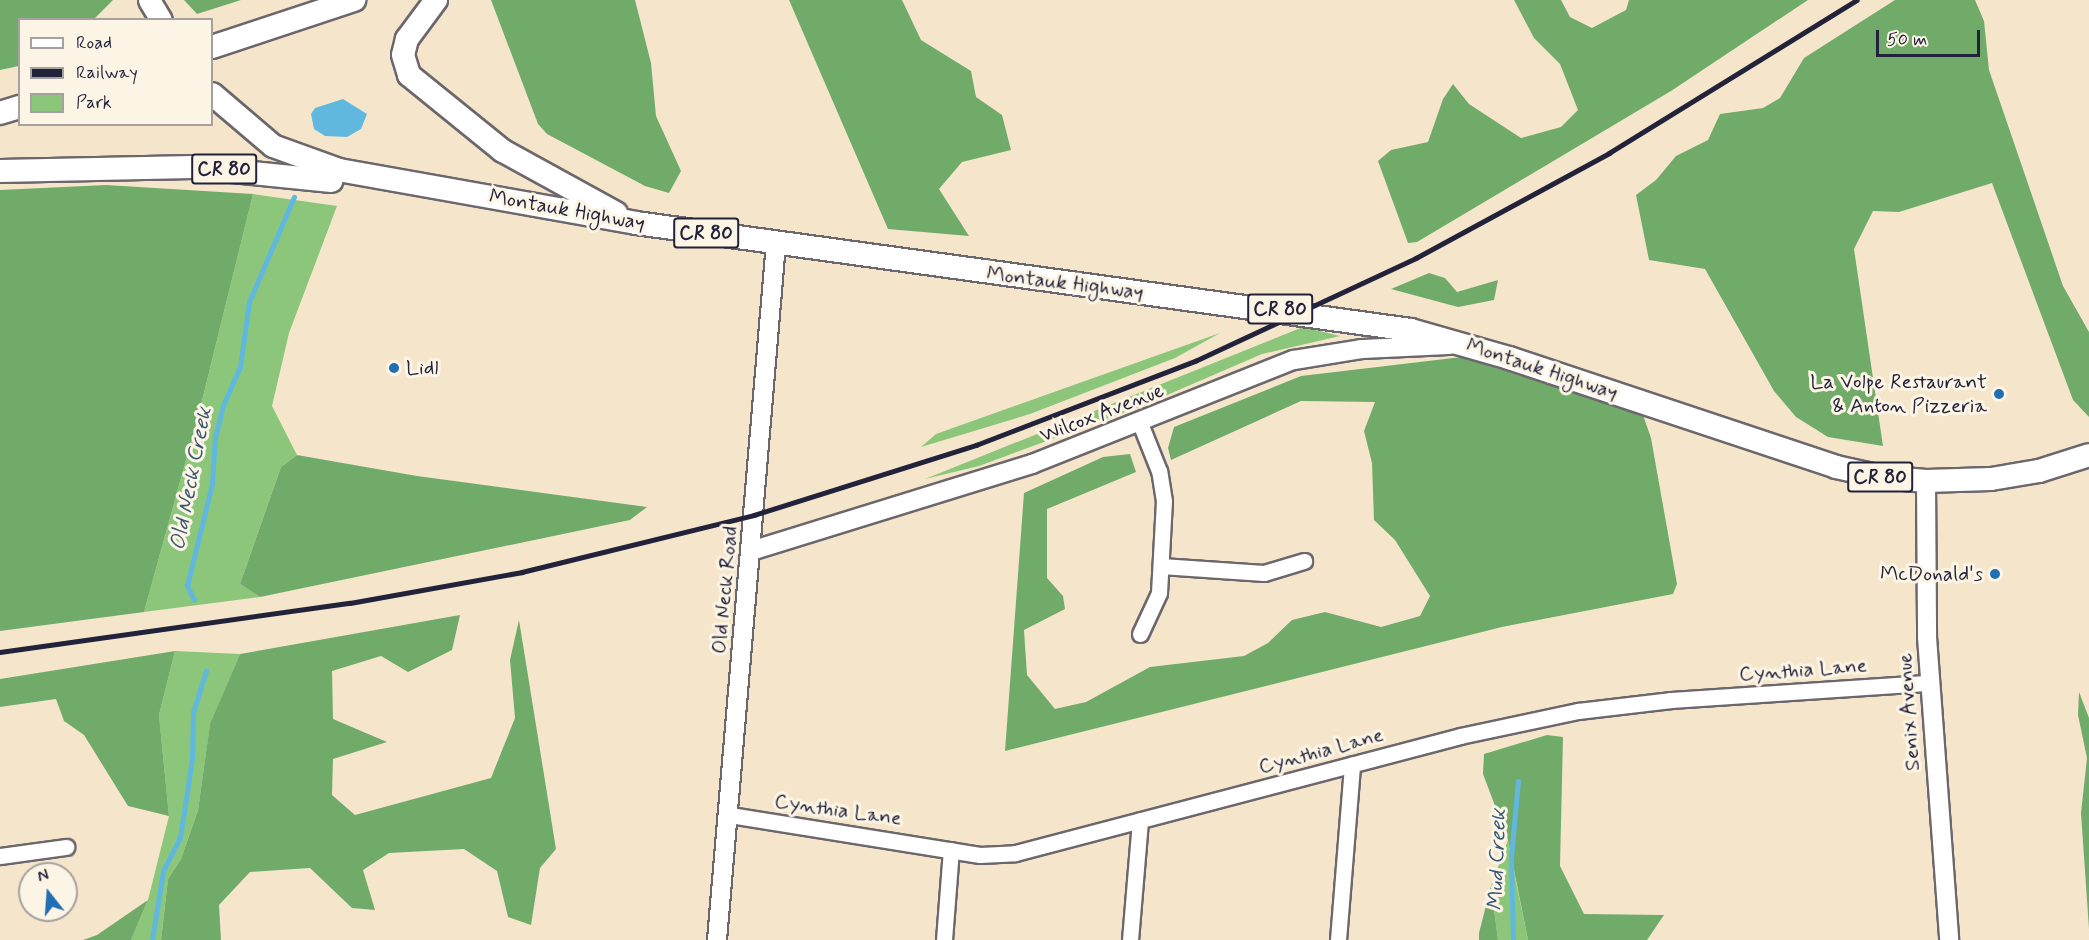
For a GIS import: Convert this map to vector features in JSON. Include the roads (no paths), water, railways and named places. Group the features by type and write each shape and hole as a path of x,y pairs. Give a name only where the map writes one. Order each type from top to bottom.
{"main road":[{"path":"149,0 160,18"},
{"path":"213,47 354,0"},
{"path":"436,0 416,24 405,47 406,69 414,80 511,157 636,223"},
{"name":"Montauk Highway","path":"213,95 255,134 293,156 339,170 636,223 1332,316 1411,330 1472,346 1836,466 1926,482"},
{"path":"0,113 18,108"},
{"name":"CR 80","path":"0,171 193,167 274,173 371,188 446,190"},
{"name":"CR 80","path":"1926,482 2007,477 2089,455"}],"street":[{"name":"Old Neck Road","path":"717,940 730,815 776,243"},
{"name":"Wilcox Avenue","path":"751,551 964,487 1140,423 1310,356 1361,349 1472,346"},
{"path":"1140,423 1164,490 1157,601 1140,634"},
{"name":"Senix Avenue","path":"1926,482 1923,551 1929,683 1949,940"},
{"path":"1161,566 1264,573 1304,561"},
{"name":"Cynthia Lane","path":"730,815 980,855 1015,853 1460,736 1630,704 1929,683"},
{"path":"1338,940 1352,765"},
{"path":"1130,940 1140,820"},
{"path":"0,856 66,847"},
{"path":"944,940 951,850"}],"water":[{"path":"343,99 367,114 361,129 347,137 325,136 314,129 311,114 315,108"}],"waterway":[{"name":"Old Neck Creek","path":"194,600 187,586 212,484 215,438 224,403 240,367 249,302 294,197"},
{"name":"Old Neck Creek","path":"152,940 163,871 180,838 192,759 193,713 206,671"},
{"name":"Mud Creek","path":"1513,940 1511,857 1518,781"}],"railway":[{"path":"0,652 350,603 522,572 754,515 976,445 1195,361 1416,258 1609,153 1857,0"}],"place":[{"name":"Lidl","path":"394,368"},
{"name":"La Volpe Restaurant & Anton Pizzeria","path":"1999,394"},
{"name":"McDonald's","path":"1995,574"}]}
